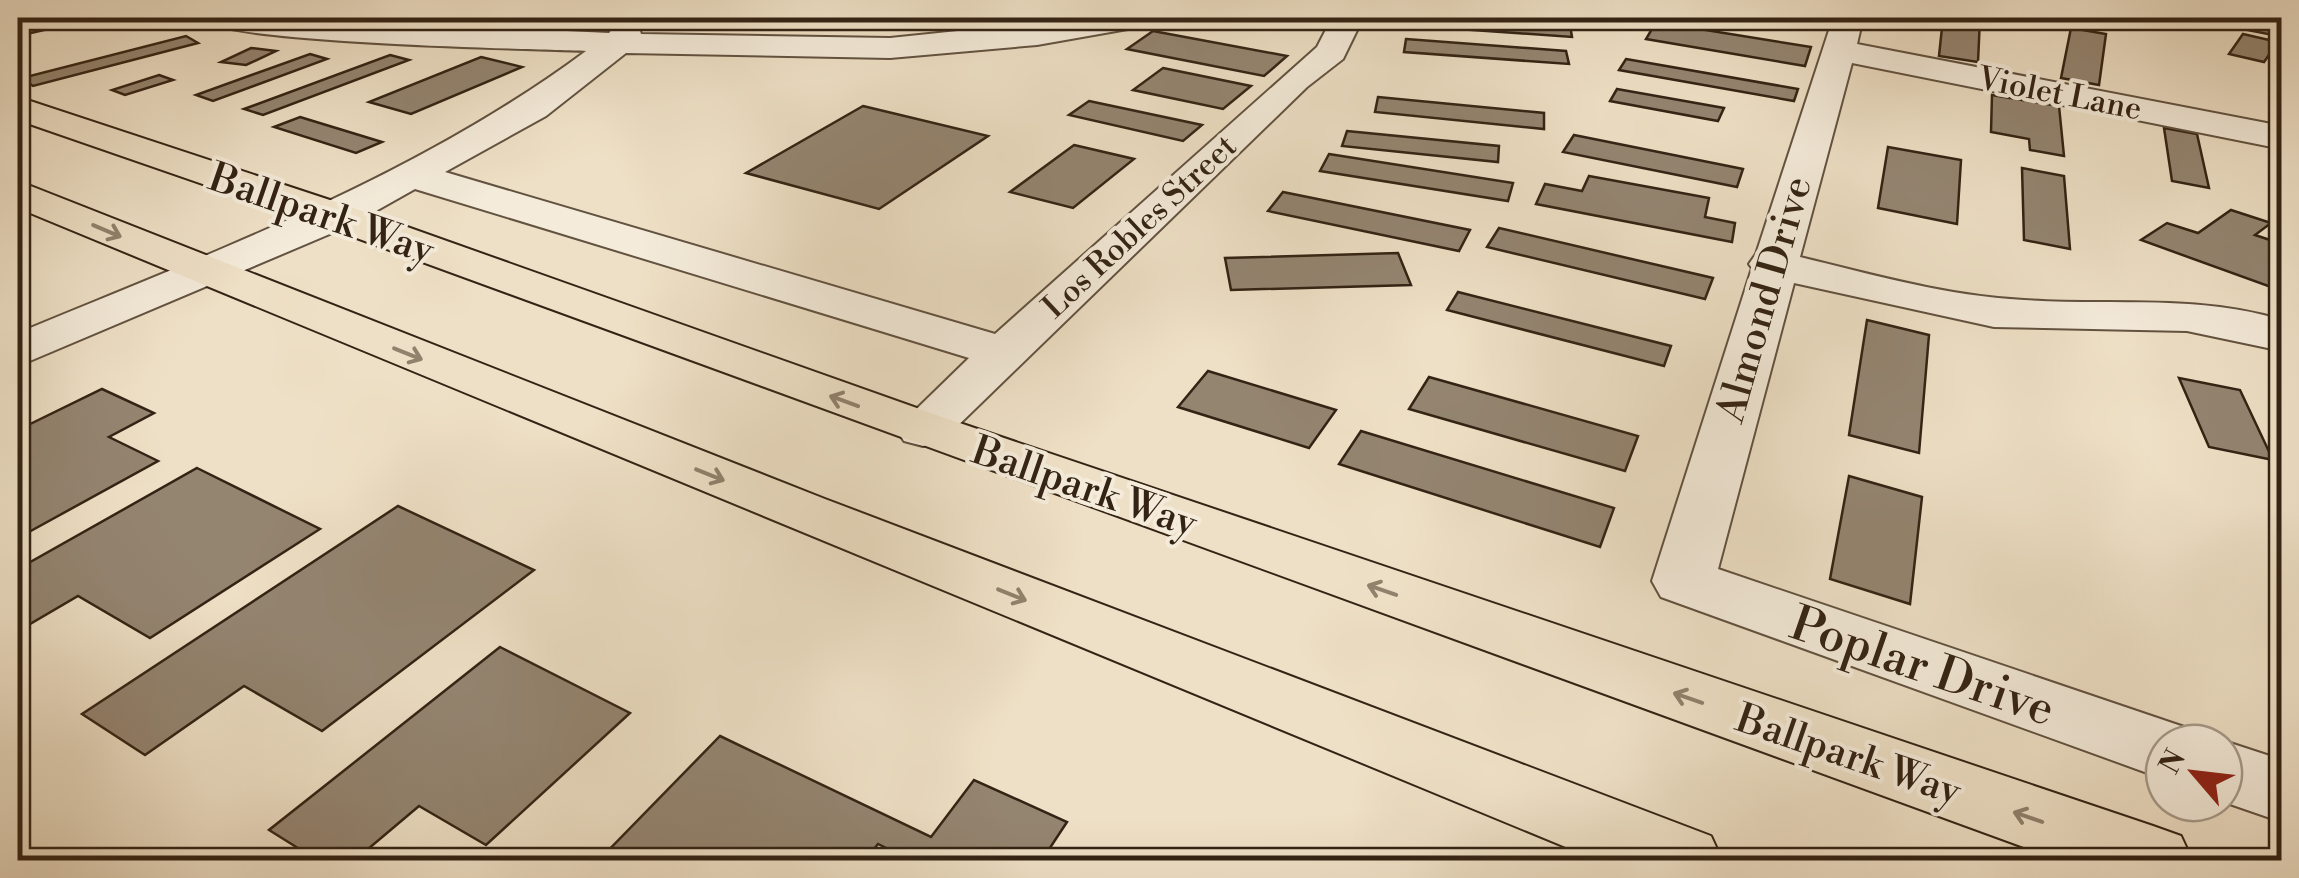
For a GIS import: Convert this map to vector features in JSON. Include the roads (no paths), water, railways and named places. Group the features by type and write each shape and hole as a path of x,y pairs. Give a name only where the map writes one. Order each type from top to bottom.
{"main road":[{"name":"Ballpark Way","path":"18,108 336,216 922,429 2153,860"},
{"path":"18,194 202,271 1683,860"}],"street":[{"path":"215,18 292,28 628,30 890,48 1037,35 1138,18"},
{"name":"Los Robles Street","path":"922,429 1295,80 1330,52 1347,18"},
{"path":"18,350 336,216 533,108 628,30"},
{"name":"Violet Lane","path":"1842,34 2282,138"},
{"name":"Almond Drive","path":"1682,581 1842,34"},
{"path":"410,175 1005,352"},
{"path":"1772,264 1971,308 2025,316 2184,314 2245,322 2282,336"},
{"name":"Poplar Drive","path":"1682,581 2144,743"},
{"path":"2244,778 2282,791"}]}
